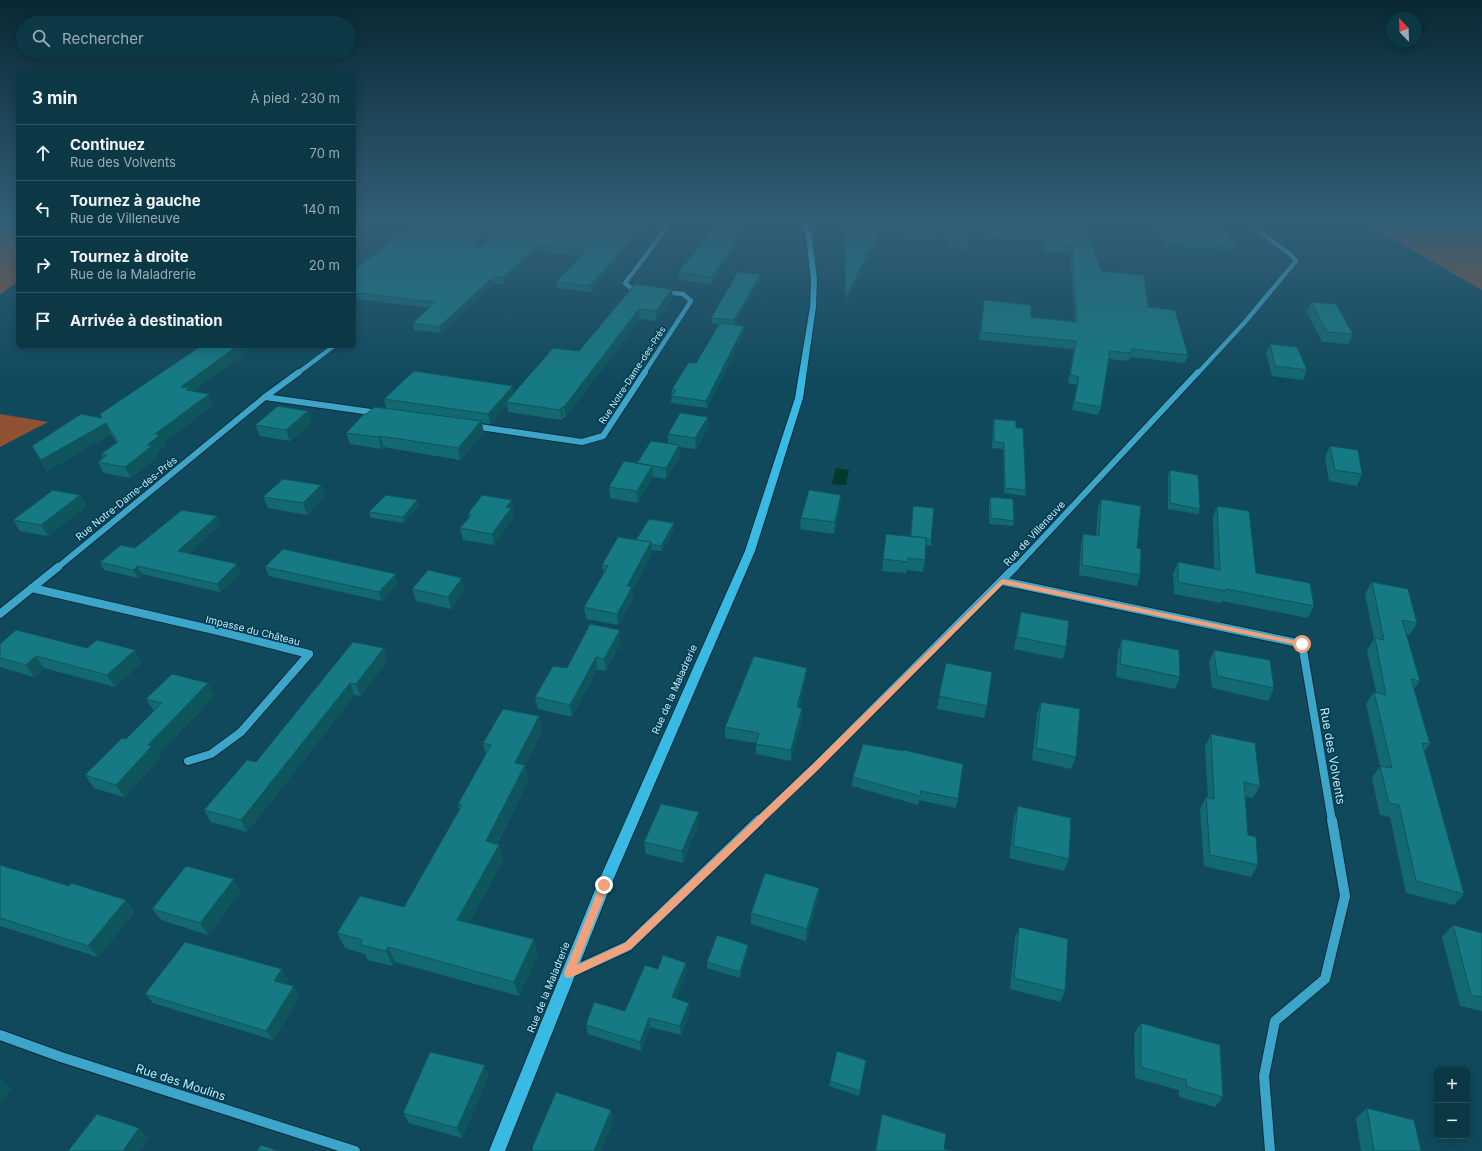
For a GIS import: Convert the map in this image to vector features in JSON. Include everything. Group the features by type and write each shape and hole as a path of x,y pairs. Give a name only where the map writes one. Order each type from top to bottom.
{"main road":[{"name":"Rue de la Maladrerie","path":"497,1151 604,885 750,551 799,398 813,306 814,276"}],"street":[{"path":"631,276 625,283 632,289 647,290"},
{"name":"Rue de Villeneuve","path":"569,973 628,946 815,767 1002,581 1245,322 1285,276"},
{"name":"Rue Notre-Dame-des-Prés","path":"463,425 582,442 603,436 691,301 683,294 661,292"},
{"name":"Rue Notre-Dame-des-Prés","path":"0,614 265,397 331,348"},
{"path":"265,397 384,414"},
{"name":"Rue des Volvents","path":"1002,581 1302,644 1345,896 1325,979 1275,1021 1264,1076 1270,1151"},
{"name":"Impasse du Château","path":"32,588 214,630 309,654 241,732 211,754 188,761"},
{"name":"Rue des Moulins","path":"0,1035 68,1059 355,1151"}],"shaded area":[{"path":"0,276 16,276 16,283 0,294"},
{"path":"1457,276 1482,276 1482,290"},
{"path":"0,414 48,422 0,447"},
{"path":"836,468 849,470 846,485 832,484"}],"building":[{"path":"356,276 505,276 503,278 493,277 439,327 413,323 435,302 356,294"},
{"path":"562,276 599,276 590,286 556,282"},
{"path":"736,276 760,276 734,320 711,318"},
{"path":"846,276 857,276 846,297"},
{"path":"1074,276 1144,276 1148,307 1175,310 1188,355 1131,349 1131,353 1110,351 1101,407 1074,402 1079,377 1070,375 1076,341 981,332 984,300 1031,305 1031,317 1077,322"},
{"path":"635,284 672,289 656,311 639,309 564,407 560,410 506,402 553,348 579,351"},
{"path":"1311,302 1336,304 1353,334 1327,332"},
{"path":"720,323 744,326 706,401 671,396 676,390 672,389 689,362 696,363"},
{"path":"1270,344 1297,347 1307,370 1275,366"},
{"path":"198,348 234,348 181,387 189,388 186,390 209,394 155,434 160,435 147,445 152,446 125,467 98,462 107,455 101,454 118,442 106,423 41,460 32,446 81,414 102,418 100,414"},
{"path":"414,371 513,386 488,414 384,399"},
{"path":"278,406 308,411 286,430 255,425"},
{"path":"375,407 481,421 458,448 380,436 346,433 364,414"},
{"path":"680,413 708,417 695,438 668,434"},
{"path":"994,419 1016,421 1016,428 1023,428 1026,490 1005,488 1004,443 994,442"},
{"path":"651,441 679,445 666,468 637,463"},
{"path":"1330,446 1358,450 1362,474 1335,470"},
{"path":"624,461 652,466 637,491 609,487"},
{"path":"1170,470 1198,475 1200,509 1170,503"},
{"path":"283,479 321,485 303,503 263,497"},
{"path":"53,490 80,495 41,525 13,520"},
{"path":"809,490 841,495 835,522 801,518"},
{"path":"386,495 417,500 403,517 369,512"},
{"path":"482,495 512,500 506,507 511,508 492,534 460,528 471,515 468,514"},
{"path":"990,497 1013,499 1014,521 991,518"},
{"path":"1101,499 1141,506 1137,548 1141,549 1140,575 1082,565 1083,534 1099,536"},
{"path":"913,506 934,508 931,540 911,536"},
{"path":"1217,506 1249,511 1256,573 1310,583 1314,606 1226,589 1226,591 1178,582 1178,562 1220,570"},
{"path":"182,510 217,516 178,551 237,564 217,584 137,566 133,570 100,562 121,545 135,548"},
{"path":"649,519 674,523 661,546 651,544 651,542 636,540"},
{"path":"886,534 926,538 925,560 908,558 908,562 883,559"},
{"path":"618,537 651,542 627,586 632,587 617,614 584,607 608,566 602,565"},
{"path":"283,549 396,574 379,592 265,567"},
{"path":"428,570 462,578 448,597 412,589"},
{"path":"1372,582 1408,589 1417,623 1402,620 1420,681 1411,679 1430,744 1422,743 1464,894 1416,881 1399,805 1389,803 1380,766 1392,768 1374,692 1386,695 1375,638 1384,640"},
{"path":"1021,612 1069,621 1066,647 1017,637"},
{"path":"590,624 620,630 604,659 596,657 570,705 535,697 553,666 567,668"},
{"path":"16,630 87,648 97,640 135,650 107,675 36,656 26,665 0,658 0,644"},
{"path":"1122,639 1179,650 1180,677 1120,664"},
{"path":"353,642 384,648 356,684 350,683 241,820 204,810 247,760 256,762"},
{"path":"1214,650 1270,660 1274,688 1217,676"},
{"path":"754,656 807,668 797,707 802,708 791,750 756,744 759,733 725,727"},
{"path":"946,663 992,672 987,706 939,696"},
{"path":"172,674 208,683 148,745 152,746 116,785 85,775 122,738 126,739 162,703 146,699"},
{"path":"1041,702 1080,709 1076,757 1036,748"},
{"path":"503,709 539,716 515,763 525,765 486,841 499,845 457,920 534,939 514,982 388,947 386,951 360,945 363,940 337,933 360,896 404,907 462,805 458,804 491,745 483,743"},
{"path":"1211,734 1255,743 1260,786 1244,782 1248,835 1256,837 1258,865 1210,855 1206,797 1214,799"},
{"path":"863,744 904,750 963,764 958,799 921,791 920,796 853,777"},
{"path":"661,804 699,812 682,851 644,842"},
{"path":"1018,806 1071,818 1069,859 1013,846"},
{"path":"0,865 69,886 71,883 126,900 88,946 0,918"},
{"path":"186,866 234,879 200,923 152,909"},
{"path":"765,873 819,888 807,929 751,913"},
{"path":"1453,925 1482,933 1482,997 1471,995"},
{"path":"1019,927 1068,939 1065,991 1014,978"},
{"path":"717,935 748,945 740,972 707,962"},
{"path":"185,942 282,969 274,981 294,986 266,1031 145,994"},
{"path":"663,955 686,963 672,997 689,1003 680,1026 649,1018 640,1042 586,1025 594,1002 625,1011 645,965 658,969"},
{"path":"1141,1023 1220,1045 1223,1097 1187,1087 1186,1080 1141,1067"},
{"path":"837,1051 866,1060 860,1091 830,1081"},
{"path":"430,1052 485,1065 457,1128 403,1113"},
{"path":"556,1092 611,1110 594,1151 533,1151 532,1148"},
{"path":"1367,1108 1414,1120 1421,1151 1374,1151"},
{"path":"97,1114 139,1128 123,1151 68,1151"},
{"path":"882,1114 946,1134 944,1149 953,1151 876,1151"},
{"path":"261,1145 279,1151 257,1151"}],"route":[{"path":"604,885 569,973 628,946 815,767 1002,581 1302,644"}]}
